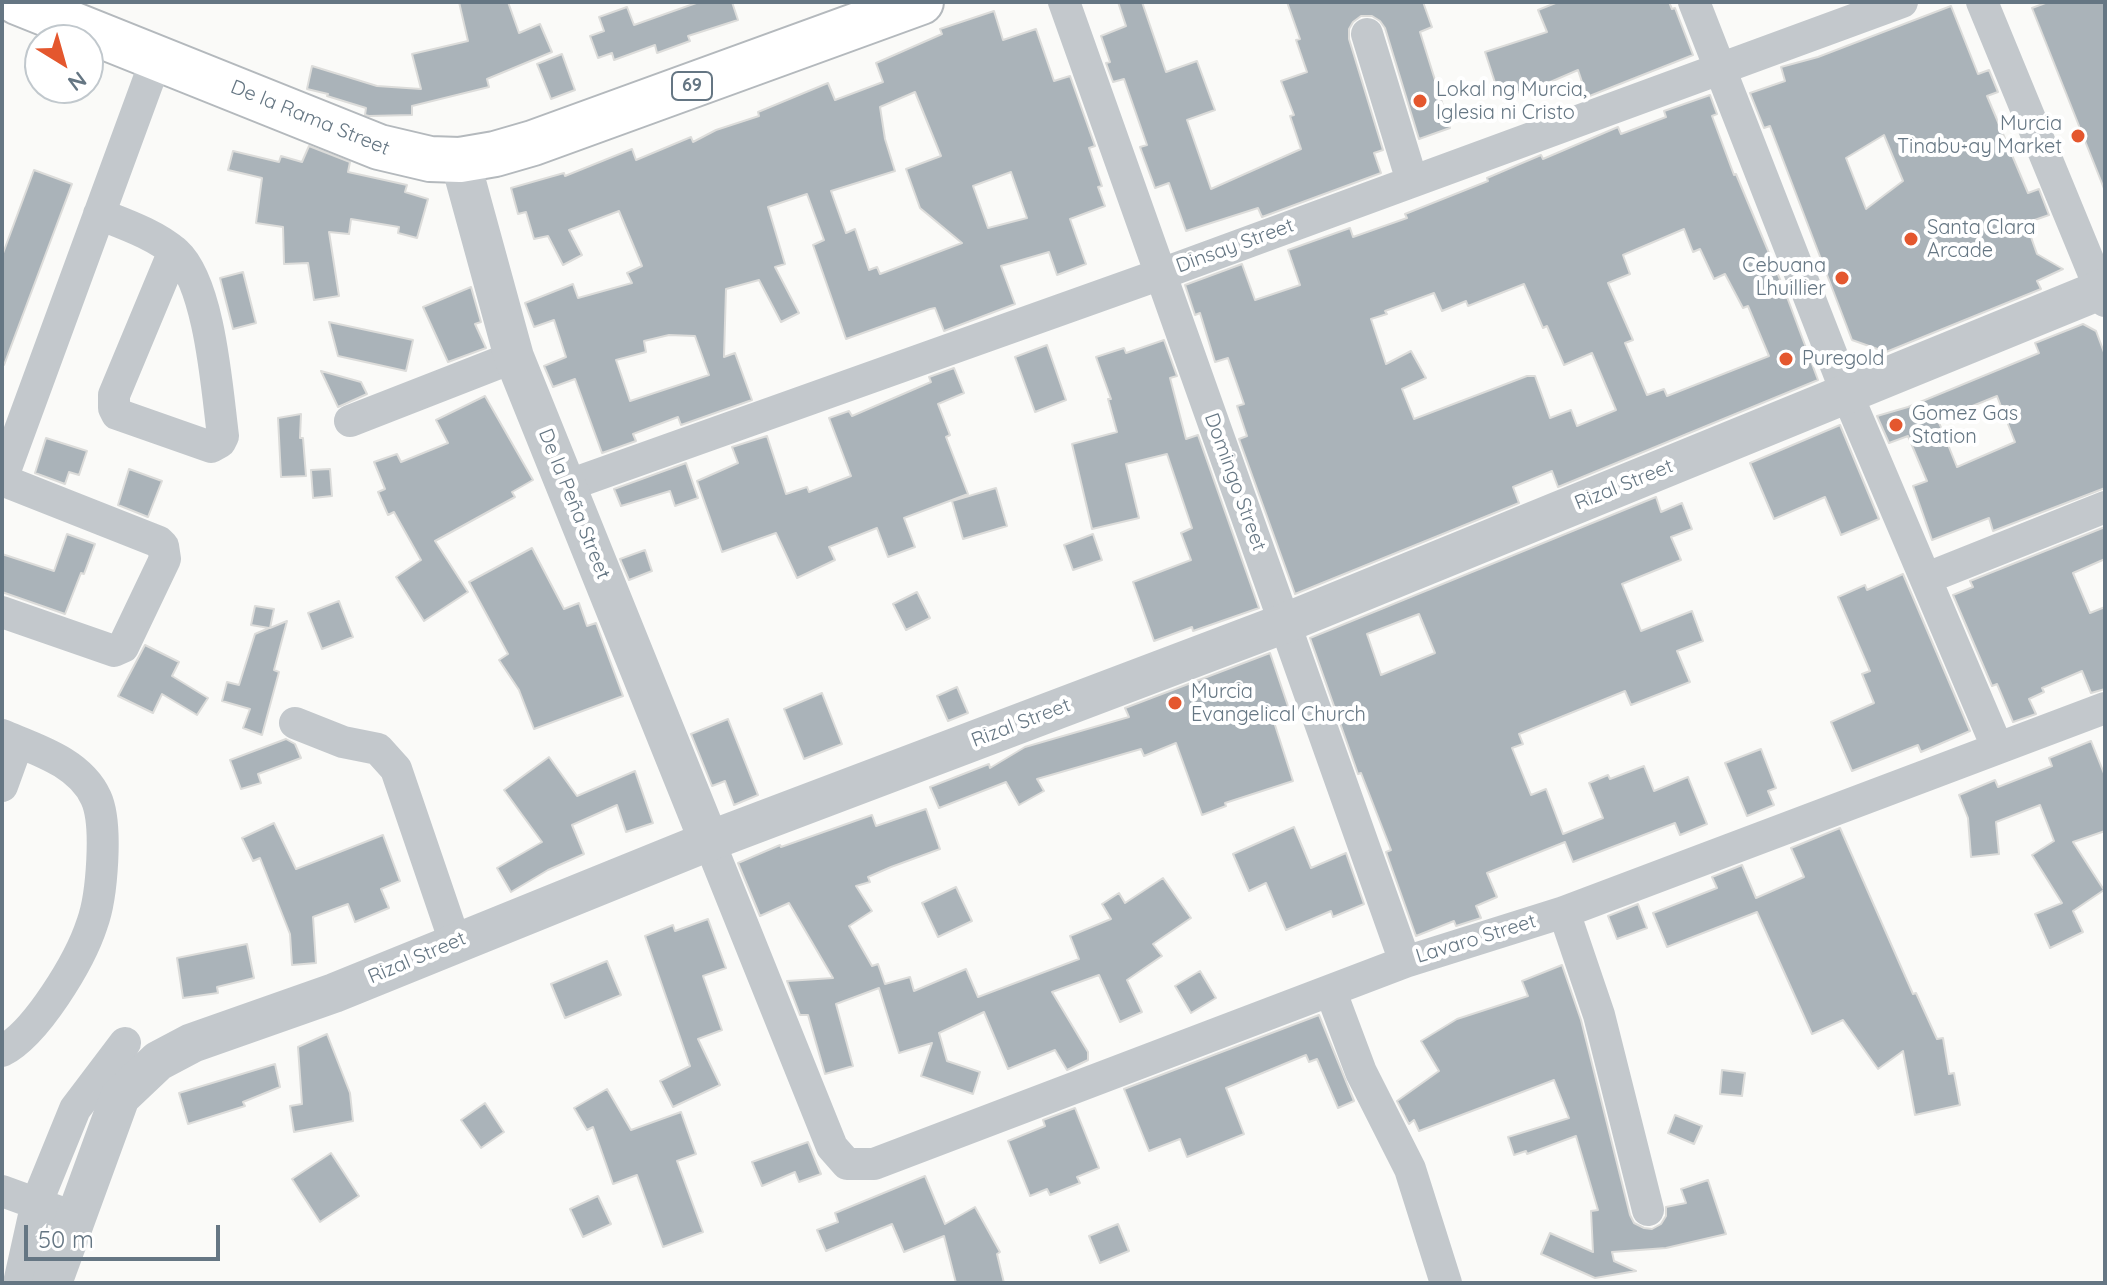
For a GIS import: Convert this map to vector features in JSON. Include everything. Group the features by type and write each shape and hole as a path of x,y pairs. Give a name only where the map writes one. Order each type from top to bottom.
{"highway":[{"name":"69","path":"17,2 157,57"},
{"name":"De la Rama Street","path":"157,57 379,147 430,159 460,160 533,143 921,2"}],"street":[{"name":"Domingo Street","path":"1064,2 1405,962"},
{"path":"1694,2 1847,394 1997,747"},
{"name":"Dinsay Street","path":"566,486 1161,274 1902,2"},
{"path":"1982,2 2104,293"},
{"path":"1367,34 1412,181"},
{"path":"2,612 114,651 123,647 165,559 163,546 159,542 2,479 157,57"},
{"name":"De la Peña Street","path":"460,160 514,357 709,841"},
{"path":"99,214 174,251 194,276 206,326 223,436 211,447 117,414 114,408 114,395 174,251"},
{"name":"Rizal Street","path":"42,1280 75,1218 120,1097 158,1061 192,1043 334,993 709,841 1285,623 2104,293"},
{"path":"350,421 514,357"},
{"path":"1927,578 2105,507"},
{"name":"Lavaro Street","path":"709,841 832,1147 847,1164 874,1164 1405,962 1564,912 2105,708"},
{"path":"295,723 343,742 378,749 396,769 455,942"},
{"path":"2,786 10,739 54,758 79,774 96,798 102,833 101,873 93,923 71,972 23,1037 2,1051"},
{"path":"1564,912 1599,1015 1648,1210"},
{"path":"1331,992 1361,1072 1410,1169 1446,1283"},
{"path":"42,1280 37,1202 75,1109 125,1043"},
{"path":"2,1191 75,1218"}],"building":[{"path":"459,2 508,2 519,33 540,24 552,52 487,79 489,87 412,106 412,115 369,116 365,115 366,108 307,89 312,66 377,86 421,89 412,54 468,41"},
{"path":"699,2 732,2 738,20 688,36 690,41 657,53 655,45 614,60 612,53 598,58 590,36 604,31 599,17 627,7 634,25"},
{"path":"1118,2 1142,2 1166,72 1197,61 1215,110 1187,120 1211,189 1301,149 1290,116 1294,115 1281,81 1307,72 1287,2 1423,2 1432,27 1420,32 1450,128 1419,139 1385,28 1372,16 1361,16 1349,29 1349,39 1383,150 1374,153 1381,173 1262,217 1258,208 1186,231 1169,183 1155,188 1140,147 1147,145 1124,79 1113,82 1106,63 1110,62 1101,36 1126,26"},
{"path":"1558,2 1669,2 1672,9 1675,8 1693,55 1587,97 1578,70 1500,98 1485,52 1547,32 1538,10"},
{"path":"2048,2 2105,2 2105,191 2032,8"},
{"path":"1951,6 1978,74 1989,70 1998,92 1987,96 2028,193 2039,189 2049,215 2026,223 2037,254 2063,269 2037,281 2041,289 1886,352 1852,340 1770,126 1764,128 1750,93 1785,81 1781,67 1818,57","holes":["1884,135 1903,181 1866,209 1846,158"]},
{"path":"994,11 1003,40 1036,29 1054,81 1070,76 1095,146 1089,148 1102,186 1098,187 1105,206 1070,219 1086,264 1057,275 1049,252 1001,266 1015,304 944,331 935,308 930,309 846,339 813,245 824,240 807,194 768,207 785,264 775,267 799,313 781,322 759,280 726,289 724,357 735,353 752,400 681,425 678,417 633,434 636,441 602,453 575,379 553,387 544,366 566,357 554,320 534,327 525,303 573,284 578,298 632,283 627,273 642,266 619,211 569,230 582,255 563,265 548,236 534,239 526,212 518,214 511,188 564,173 565,176 632,149 636,160 691,137 693,142 716,130 759,116 758,112 828,83 835,100 883,82 876,63 942,34 940,29","holes":["915,92 941,156 906,169 920,208 962,243 880,274 877,267 869,270 855,229 846,233 831,191 895,171 885,139 880,107","1011,172 1027,218 988,228 973,186","669,335 695,336 709,375 630,401 616,360 646,352 644,341"]},
{"path":"562,54 575,90 551,99 537,64"},
{"path":"1710,95 1717,114 1712,116 1734,175 1784,289 1818,380 1558,487 1552,471 1513,487 1519,503 1295,594 1239,439 1247,436 1237,406 1244,404 1228,358 1215,362 1200,313 1195,315 1185,285 1242,264 1255,300 1300,285 1288,250 1350,228 1353,237 1407,218 1405,214 1488,181 1487,178 1541,155 1543,159 1618,127 1621,134 1666,117 1664,111","holes":["1684,229 1693,252 1700,249 1714,279 1725,274 1743,308 1748,306 1769,356 1667,396 1664,389 1647,395 1625,343 1633,340 1608,283 1630,274 1623,255","1524,284 1543,328 1547,326 1564,365 1592,353 1616,410 1577,426 1571,410 1550,418 1535,376 1527,376 1414,419 1402,389 1426,378 1411,351 1386,364 1371,319 1434,293 1442,311 1466,301 1468,306"]},
{"path":"309,146 350,162 348,172 407,185 405,192 428,199 417,238 398,233 399,227 351,219 349,234 329,232 339,296 314,300 308,263 284,264 283,227 256,223 262,178 228,170 233,151 279,162 281,156 302,162"},
{"path":"34,170 72,184 2,365 2,256"},
{"path":"243,272 256,323 233,329 220,278"},
{"path":"471,287 481,322 475,324 486,348 448,362 423,307"},
{"path":"329,322 413,340 406,371 338,356"},
{"path":"2083,324 2096,331 2105,355 2105,488 1993,531 1989,518 1932,540 1913,486 1927,481 1908,436 1889,443 1877,416 1908,407 2039,353 2035,343","holes":["1997,396 2015,442 1957,467 1938,420"]},
{"path":"1164,340 1177,376 1170,378 1186,439 1198,435 1259,608 1154,641 1133,582 1191,560 1181,533 1192,528 1167,454 1126,464 1139,518 1092,529 1072,444 1117,432 1108,399 1111,399 1096,357 1124,348 1126,353"},
{"path":"1047,345 1066,400 1035,412 1015,357"},
{"path":"954,368 964,393 938,404 950,435 946,437 968,494 904,518 915,547 888,557 877,528 829,547 835,560 797,578 776,533 722,552 697,481 738,463 732,447 767,436 786,494 807,487 809,492 851,476 829,418 849,411 852,416 931,382 929,377"},
{"path":"321,371 361,382 367,394 338,407"},
{"path":"485,396 533,480 512,492 515,497 435,541 468,592 424,621 396,577 421,560 394,512 388,515 378,492 385,489 374,462 397,454 401,462 448,443 436,420"},
{"path":"301,414 300,438 303,438 306,476 281,477 278,418"},
{"path":"1840,425 1879,519 1841,535 1825,497 1774,519 1750,463"},
{"path":"46,438 87,451 79,475 69,472 65,484 35,473"},
{"path":"686,463 698,498 675,506 670,491 621,506 614,489"},
{"path":"129,469 162,481 148,517 118,505"},
{"path":"330,469 332,496 313,498 311,470"},
{"path":"996,488 1007,526 963,539 952,501"},
{"path":"1656,497 1661,512 1682,503 1692,529 1671,537 1681,560 1622,584 1641,631 1692,611 1703,641 1677,651 1690,682 1631,705 1625,691 1519,734 1523,744 1512,748 1531,795 1546,789 1563,834 1603,818 1589,783 1644,766 1654,791 1688,777 1707,824 1680,835 1675,823 1573,862 1565,842 1487,873 1497,897 1476,906 1481,918 1456,926 1454,921 1416,936 1386,852 1391,850 1361,773 1358,774 1310,638","holes":["1419,614 1435,653 1381,675 1367,634"]},
{"path":"2105,527 2105,559 2073,573 2090,613 2105,607 2105,689 2091,693 2082,671 2042,688 2044,692 2029,699 2036,714 2013,722 1997,684 1992,686 1953,595 1973,587 1970,581"},
{"path":"67,534 95,544 65,614 2,592 2,554 54,571"},
{"path":"1093,534 1102,560 1073,570 1064,545"},
{"path":"532,548 564,609 579,603 587,626 596,623 623,696 534,729 519,690 499,660 508,654 469,582"},
{"path":"645,550 652,571 629,580 620,559"},
{"path":"1903,574 1970,731 1921,752 1918,745 1852,771 1831,722 1874,703 1862,674 1870,671 1838,597 1865,585 1867,590"},
{"path":"917,592 930,618 906,630 893,604"},
{"path":"339,601 353,637 322,649 308,613"},
{"path":"255,606 274,609 270,628 287,621 274,670 279,672 262,735 243,728 250,709 222,701 227,682 239,685 255,634 269,628 251,625"},
{"path":"145,645 179,662 172,676 208,698 197,715 162,694 153,713 118,696"},
{"path":"1270,653 1290,712 1273,719 1293,781 1225,803 1226,806 1202,815 1176,743 1144,756 1141,749 1037,779 1044,791 1019,805 1006,782 939,808 930,787 989,764 990,768 1025,747 1129,717 1125,708"},
{"path":"957,687 968,713 948,721 937,696"},
{"path":"822,693 842,744 804,759 784,709"},
{"path":"728,719 758,795 734,805 725,781 712,786 691,734"},
{"path":"286,739 295,744 301,758 258,774 261,783 241,789 230,760"},
{"path":"2091,741 2105,776 2105,831 2073,842 2104,890 2073,911 2083,932 2050,948 2035,914 2062,903 2032,855 2054,841 2040,805 1996,822 1999,854 1971,857 1968,818 1959,795 1995,780 1998,787 2052,766 2049,758"},
{"path":"1761,749 1776,788 1768,791 1774,805 1747,816 1725,763"},
{"path":"549,757 577,796 635,771 653,823 626,832 617,805 572,825 584,854 548,870 511,892 497,868 542,842 504,790"},
{"path":"926,809 940,849 868,877 870,882 856,886 872,911 849,926 872,966 878,964 885,984 910,977 914,991 966,969 978,997 1079,959 1070,936 1111,919 1102,904 1119,893 1125,903 1163,878 1191,918 1153,944 1162,956 1127,980 1142,1012 1120,1022 1099,975 1052,992 1088,1052 1088,1060 1067,1070 1055,1050 1008,1069 984,1012 939,1033 947,1061 980,1072 973,1094 921,1076 932,1043 899,1053 879,988 836,1004 853,1066 825,1074 808,1015 800,1015 787,981 833,978 789,903 760,916 738,863 780,845 872,815 876,826"},
{"path":"274,823 296,869 383,835 400,881 381,889 389,908 355,922 348,904 313,917 316,963 292,965 290,934 260,858 253,861 242,838"},
{"path":"1294,827 1311,868 1346,853 1364,904 1333,917 1331,911 1286,930 1266,883 1249,891 1233,854"},
{"path":"1840,828 1913,994 1916,993 1937,1039 1943,1038 1949,1074 1954,1073 1960,1105 1915,1115 1903,1051 1878,1069 1843,1020 1812,1034 1757,912 1667,947 1653,913 1717,888 1712,877 1742,865 1756,898 1804,877 1791,848"},
{"path":"956,887 972,921 938,937 922,903"},
{"path":"1638,904 1647,928 1617,939 1608,916"},
{"path":"708,919 726,968 703,976 722,1030 698,1039 720,1085 673,1107 660,1081 690,1066 645,936 673,925 675,931"},
{"path":"247,944 254,978 217,987 218,993 183,998 177,958"},
{"path":"607,961 621,995 565,1018 551,984"},
{"path":"1562,965 1581,1020 1634,1223 1652,1229 1661,1224 1666,1216 1666,1207 1686,1203 1681,1189 1708,1180 1726,1234 1666,1248 1612,1252 1614,1261 1636,1271 1595,1278 1541,1254 1550,1233 1593,1252 1591,1211 1598,1210 1576,1136 1527,1154 1526,1151 1514,1155 1508,1137 1569,1118 1554,1080 1419,1131 1414,1120 1409,1124 1397,1101 1439,1071 1421,1041 1457,1019 1528,996 1522,981"},
{"path":"1200,971 1216,998 1191,1013 1175,986"},
{"path":"1319,1015 1354,1101 1338,1108 1317,1059 1309,1062 1306,1055 1226,1088 1244,1134 1187,1157 1180,1139 1149,1151 1124,1089"},
{"path":"327,1034 350,1093 353,1121 294,1132 290,1106 302,1104 298,1047"},
{"path":"275,1064 280,1087 243,1102 245,1106 188,1124 179,1093"},
{"path":"1722,1070 1745,1073 1742,1096 1720,1094"},
{"path":"607,1089 631,1130 681,1112 696,1154 677,1161 703,1232 663,1247 637,1175 613,1184 593,1127 587,1130 574,1108"},
{"path":"485,1103 504,1132 481,1148 461,1120"},
{"path":"1075,1108 1099,1168 1077,1177 1080,1183 1050,1195 1047,1189 1030,1196 1008,1141 1045,1126 1043,1120"},
{"path":"1675,1115 1702,1126 1694,1144 1668,1133"},
{"path":"808,1142 821,1174 799,1182 795,1172 762,1186 752,1162"},
{"path":"331,1153 359,1196 320,1222 292,1179"},
{"path":"925,1176 945,1224 975,1207 1000,1252 997,1254 1004,1283 956,1283 944,1236 904,1252 892,1224 826,1251 817,1230 838,1222 835,1213"},
{"path":"598,1196 611,1224 583,1237 570,1209"},
{"path":"1118,1224 1129,1251 1100,1263 1089,1236"}],"place":[{"name":"Lokal ng Murcia, Iglesia ni Cristo","path":"1420,101"},
{"name":"Murcia Tinabu-ay Market","path":"2078,136"},
{"name":"Santa Clara Arcade","path":"1911,239"},
{"name":"Cebuana Lhuillier","path":"1842,278"},
{"name":"Puregold","path":"1786,359"},
{"name":"Gomez Gas Station","path":"1896,425"},
{"name":"Murcia Evangelical Church","path":"1175,703"}]}
